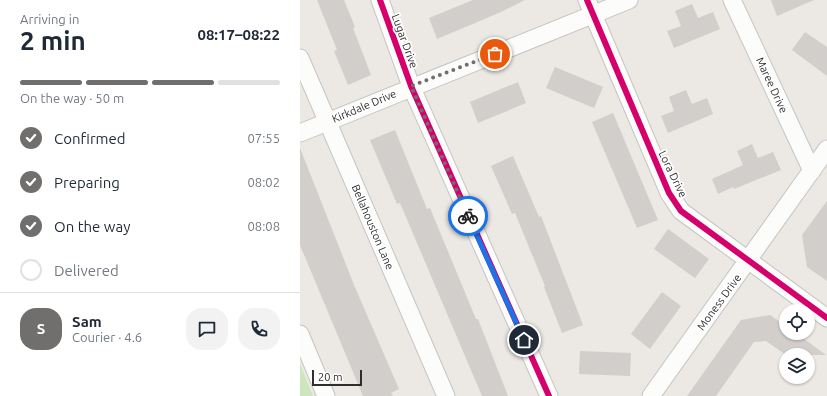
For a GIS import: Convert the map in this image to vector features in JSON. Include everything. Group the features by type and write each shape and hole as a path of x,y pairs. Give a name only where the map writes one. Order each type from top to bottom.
{"street":[{"name":"Lugar Drive","path":"380,0 411,86 549,396"},
{"name":"Kirkdale Drive","path":"300,132 411,86 590,8 629,0"},
{"name":"Maree Drive","path":"732,0 812,170"},
{"name":"Lora Drive","path":"590,8 669,193 681,210 748,262 827,318"},
{"name":"Bellahouston Lane","path":"300,58 446,396"},
{"name":"Moness Drive","path":"651,396 748,262 827,149"},
{"path":"300,334 326,396"}],"green space":[{"path":"300,364 313,396 300,396"}],"building":[{"path":"317,0 344,0 355,27 353,28 371,75 348,85 334,51 337,50"},
{"path":"473,0 525,0 501,12 437,39 429,18"},
{"path":"771,0 814,0 777,16"},
{"path":"692,4 698,18 713,12 720,29 674,48 667,31 681,26 675,11"},
{"path":"805,32 827,47 827,76 792,50"},
{"path":"555,67 603,87 594,108 546,88"},
{"path":"518,82 526,103 478,123 470,102"},
{"path":"686,90 692,104 707,98 713,114 668,133 661,116 674,111 669,97"},
{"path":"613,113 658,220 637,228 592,122"},
{"path":"395,130 427,209 430,208 476,319 478,319 508,396 482,396 400,203 397,204 370,140"},
{"path":"752,144 758,158 773,152 781,170 734,189 733,187 718,194 712,179 743,165 737,151"},
{"path":"300,148 354,285 399,389 391,393 393,396 363,396 300,245"},
{"path":"513,156 539,217 541,216 583,325 562,333 544,287 545,286 515,213 512,214 491,166"},
{"path":"827,201 827,281 807,267 802,235"},
{"path":"668,229 709,259 695,278 654,249"},
{"path":"662,292 681,306 650,349 631,334"},
{"path":"770,315 779,321 779,340 806,340 826,355 815,355 815,348 779,348 779,350 766,341 754,342 716,396 687,396 741,320"},
{"path":"580,351 631,353 630,376 579,374"}],"cycle path":[{"path":"380,0 411,86 549,396"},
{"path":"587,0 669,193 681,211 827,318"}],"way so far":[{"path":"468,216 411,86 495,54"}],"route":[{"path":"468,216 524,340"}]}
